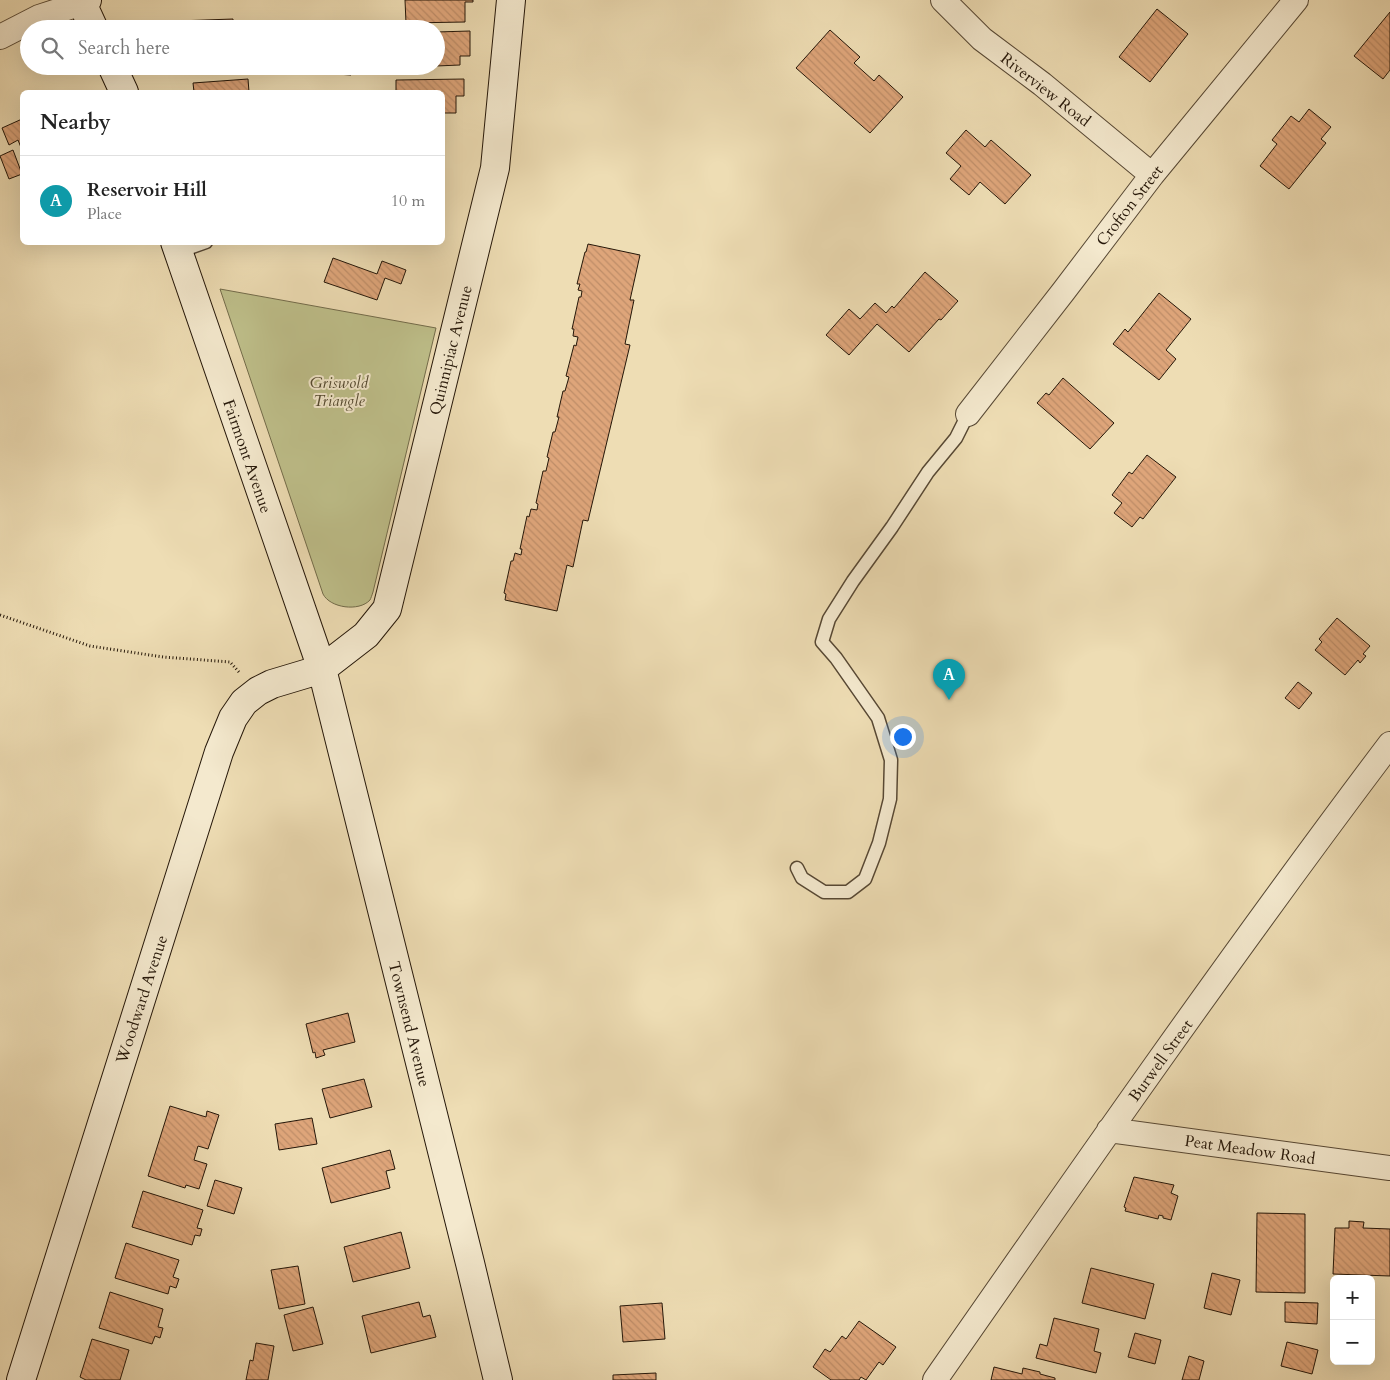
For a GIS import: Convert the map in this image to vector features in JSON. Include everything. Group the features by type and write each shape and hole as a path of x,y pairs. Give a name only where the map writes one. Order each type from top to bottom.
{"main road":[{"name":"Quinnipiac Avenue","path":"322,669 366,635 387,609 495,168 511,0"},
{"path":"84,1 91,20"},
{"path":"116,75 123,90"},
{"name":"Fairmont Avenue","path":"177,247 322,669"},
{"name":"Woodward Avenue","path":"21,1380 219,752 233,718 244,702 258,691 272,684 322,669"},
{"name":"Townsend Avenue","path":"322,669 498,1380"}],"street":[{"name":"Riverview Road","path":"943,0 982,39 1042,84 1152,175"},
{"name":"Crofton Street","path":"968,414 1152,175 1296,0"},
{"path":"33,20 84,1"},
{"path":"0,36 20,26"},
{"name":"Burwell Street","path":"935,1380 1109,1130 1332,821 1390,744"},
{"name":"Peat Meadow Road","path":"1109,1130 1390,1168"}],"lane":[{"path":"797,868 802,878 824,892 848,892 865,879 879,843 890,799 891,760 878,718 836,658 822,642 829,618 852,581 892,527 928,472 956,438 968,414"}],"path":[{"path":"0,615 90,646 163,657 230,662 258,691"}],"green space":[{"name":"Griswold Triangle","path":"220,289 436,328 373,592 370,600 365,604 345,607 332,603 323,594"}],"building":[{"path":"405,0 473,0 473,2 465,2 465,22 406,20"},
{"path":"1157,9 1188,34 1150,82 1119,57"},
{"path":"1390,12 1390,70 1383,79 1354,56"},
{"path":"830,30 860,57 854,63 874,81 879,75 903,97 870,133 796,68"},
{"path":"470,31 470,56 460,56 460,65 445,66 445,32"},
{"path":"248,79 249,90 194,90 193,83"},
{"path":"464,79 464,96 456,96 456,113 445,113 445,90 396,90 396,80"},
{"path":"1309,109 1331,127 1321,139 1326,143 1289,189 1260,166 1277,144 1272,140 1291,116 1299,122"},
{"path":"20,120 20,145 18,140 9,145 2,128"},
{"path":"966,130 985,147 991,140 1031,175 1005,204 980,182 969,195 950,179 961,166 946,153"},
{"path":"13,150 20,169 20,175 9,179 0,156"},
{"path":"588,244 640,255 630,300 634,300 625,344 630,345 588,521 583,520 573,567 567,565 557,611 505,600 506,594 504,593 511,561 513,561 515,553 521,555 522,549 520,549 527,516 529,517 531,509 537,510 538,504 536,503 543,471 546,471 549,458 547,457 559,417 557,417 563,391 565,391 569,377 566,376 578,337 573,336 574,329 572,329 582,291 578,290 580,284 577,284"},
{"path":"333,258 377,274 382,261 406,270 401,284 385,278 377,300 324,282"},
{"path":"925,272 958,301 909,352 877,324 849,355 826,335 849,309 860,319 875,303 886,313 892,306 894,308"},
{"path":"1159,293 1191,319 1166,350 1176,359 1159,380 1113,344 1125,329 1128,332"},
{"path":"1063,378 1114,423 1090,449 1037,403 1046,393 1049,395"},
{"path":"1147,455 1176,477 1143,519 1140,517 1132,527 1114,513 1122,503 1112,495 1129,472 1132,474"},
{"path":"1337,618 1370,646 1363,654 1366,656 1360,663 1358,660 1345,675 1315,650 1322,642 1319,639"},
{"path":"1298,682 1312,693 1299,709 1285,698"},
{"path":"348,1013 355,1042 323,1050 325,1055 316,1058 306,1024"},
{"path":"364,1079 372,1107 330,1118 322,1089"},
{"path":"170,1106 206,1117 207,1111 219,1115 208,1149 198,1146 194,1160 207,1164 199,1189 186,1185 185,1188 148,1176"},
{"path":"312,1118 317,1144 279,1150 275,1124"},
{"path":"390,1150 395,1169 386,1171 390,1188 331,1203 322,1168"},
{"path":"1134,1177 1174,1185 1171,1193 1178,1196 1171,1220 1159,1215 1158,1219 1125,1211 1126,1208 1124,1207"},
{"path":"215,1180 242,1188 234,1214 207,1206"},
{"path":"143,1191 203,1210 197,1228 202,1229 200,1236 195,1235 192,1245 132,1227"},
{"path":"1257,1213 1305,1214 1305,1293 1256,1292"},
{"path":"1349,1221 1364,1222 1363,1228 1390,1229 1390,1276 1333,1274 1335,1228 1349,1228"},
{"path":"401,1232 410,1268 353,1282 344,1247"},
{"path":"126,1243 179,1260 173,1277 179,1279 176,1288 170,1286 168,1294 115,1278"},
{"path":"298,1266 305,1304 279,1309 271,1270"},
{"path":"1091,1268 1154,1284 1145,1319 1082,1303"},
{"path":"1212,1273 1240,1280 1231,1315 1204,1308"},
{"path":"110,1292 163,1309 158,1327 163,1328 160,1338 155,1336 152,1344 99,1328"},
{"path":"419,1302 423,1317 430,1315 436,1337 371,1353 362,1316"},
{"path":"1285,1302 1318,1303 1317,1324 1285,1322"},
{"path":"662,1303 665,1339 623,1342 620,1306"},
{"path":"313,1307 323,1344 293,1351 284,1315"},
{"path":"1054,1318 1099,1329 1094,1351 1101,1353 1096,1373 1036,1358 1040,1344 1047,1346"},
{"path":"859,1321 896,1347 883,1365 879,1362 866,1380 861,1377 859,1380 831,1380 813,1367 825,1349 830,1352 842,1336 846,1339"},
{"path":"1135,1333 1161,1340 1155,1364 1128,1357"},
{"path":"92,1339 129,1350 120,1380 86,1380 80,1377"},
{"path":"1287,1342 1318,1350 1312,1374 1281,1366"},
{"path":"256,1343 274,1346 268,1380 246,1380 250,1360 253,1361"},
{"path":"1189,1356 1204,1361 1199,1380 1182,1380"},
{"path":"994,1367 1022,1374 1023,1368 1040,1372 1040,1374 1055,1378 1055,1380 991,1380"},
{"path":"656,1373 656,1380 613,1380 613,1375"}],"place":[{"name":"Reservoir Hill","path":"949,700"}]}
